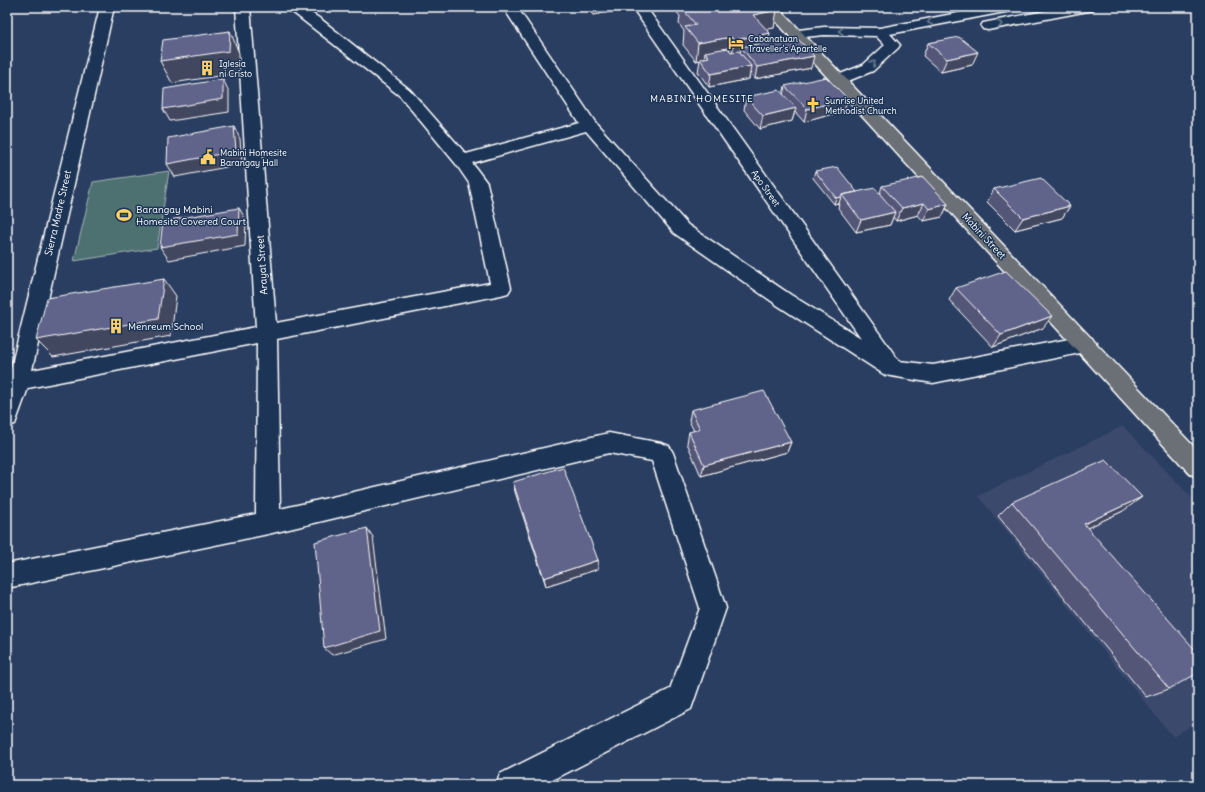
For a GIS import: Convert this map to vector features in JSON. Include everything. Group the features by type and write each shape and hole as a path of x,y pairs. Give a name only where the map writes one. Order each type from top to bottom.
{"main road":[{"name":"Mabini Street","path":"770,7 1198,467"}],"street":[{"name":"Sierra Madre Street","path":"7,417 19,381 107,7"},
{"name":"Arayat Street","path":"243,7 268,334 268,523"},
{"path":"19,381 502,288 478,183 462,160 405,93 317,23 293,7"},
{"path":"510,7 589,125 681,229 784,300 893,369 933,374 1085,344"},
{"name":"Apo Street","path":"639,7 893,369"},
{"path":"795,34 824,31 880,32 1010,7"},
{"path":"971,30 1088,7"},
{"path":"880,32 893,44"},
{"path":"838,80 868,68 893,44 908,42"},
{"path":"462,160 589,125"},
{"path":"7,576 268,523 608,443 661,454 713,608 681,699 511,785"}],"shaded area":[{"path":"1123,426 1198,504 1198,721 1173,737 978,496"}],"green space":[{"name":"Barangay Mabini Homesite Covered Court","path":"169,171 157,248 74,261 93,182"}],"building":[{"path":"681,7 774,7 777,10 753,15 770,33 734,40 731,37 698,43 685,27 696,25"},
{"path":"230,31 229,51 160,61 163,40"},
{"path":"796,37 814,56 757,67 741,47"},
{"path":"959,37 978,52 947,59 928,43"},
{"path":"728,48 731,52 739,51 751,66 711,74 700,59 709,57 705,52"},
{"path":"826,77 848,99 807,109 785,86"},
{"path":"223,79 223,99 163,109 164,89"},
{"path":"779,90 796,108 763,116 746,97"},
{"path":"234,126 236,151 167,164 168,138"},
{"path":"837,167 857,192 842,195 841,197 836,198 815,171"},
{"path":"923,177 948,204 929,209 924,203 902,208 882,186"},
{"path":"1041,178 1070,206 1023,218 994,189"},
{"path":"875,188 895,212 861,220 842,195"},
{"path":"239,208 238,234 160,247 163,221"},
{"path":"1006,271 1052,316 1001,335 956,288"},
{"path":"164,279 158,319 36,340 47,298"},
{"path":"764,391 791,442 704,465 689,432 700,429 691,410"},
{"path":"1106,460 1142,497 1084,524 1198,653 1198,673 1169,689 1012,502"},
{"path":"563,467 598,560 544,578 513,482"},
{"path":"367,528 380,631 324,648 315,542"}],"place":[{"name":"Cabanatuan Traveller's Apartelle","path":"736,43"},
{"name":"Iglesia ni Cristo","path":"207,68"},
{"name":"Sunrise United Methodist Church","path":"813,105"},
{"name":"Mabini Homesite Barangay Hall","path":"208,157"},
{"name":"Barangay Mabini Homesite Covered Court","path":"124,215"},
{"name":"Menreum School","path":"116,326"}],"district":[{"name":"MABINI HOMESITE","path":"702,98"}]}
